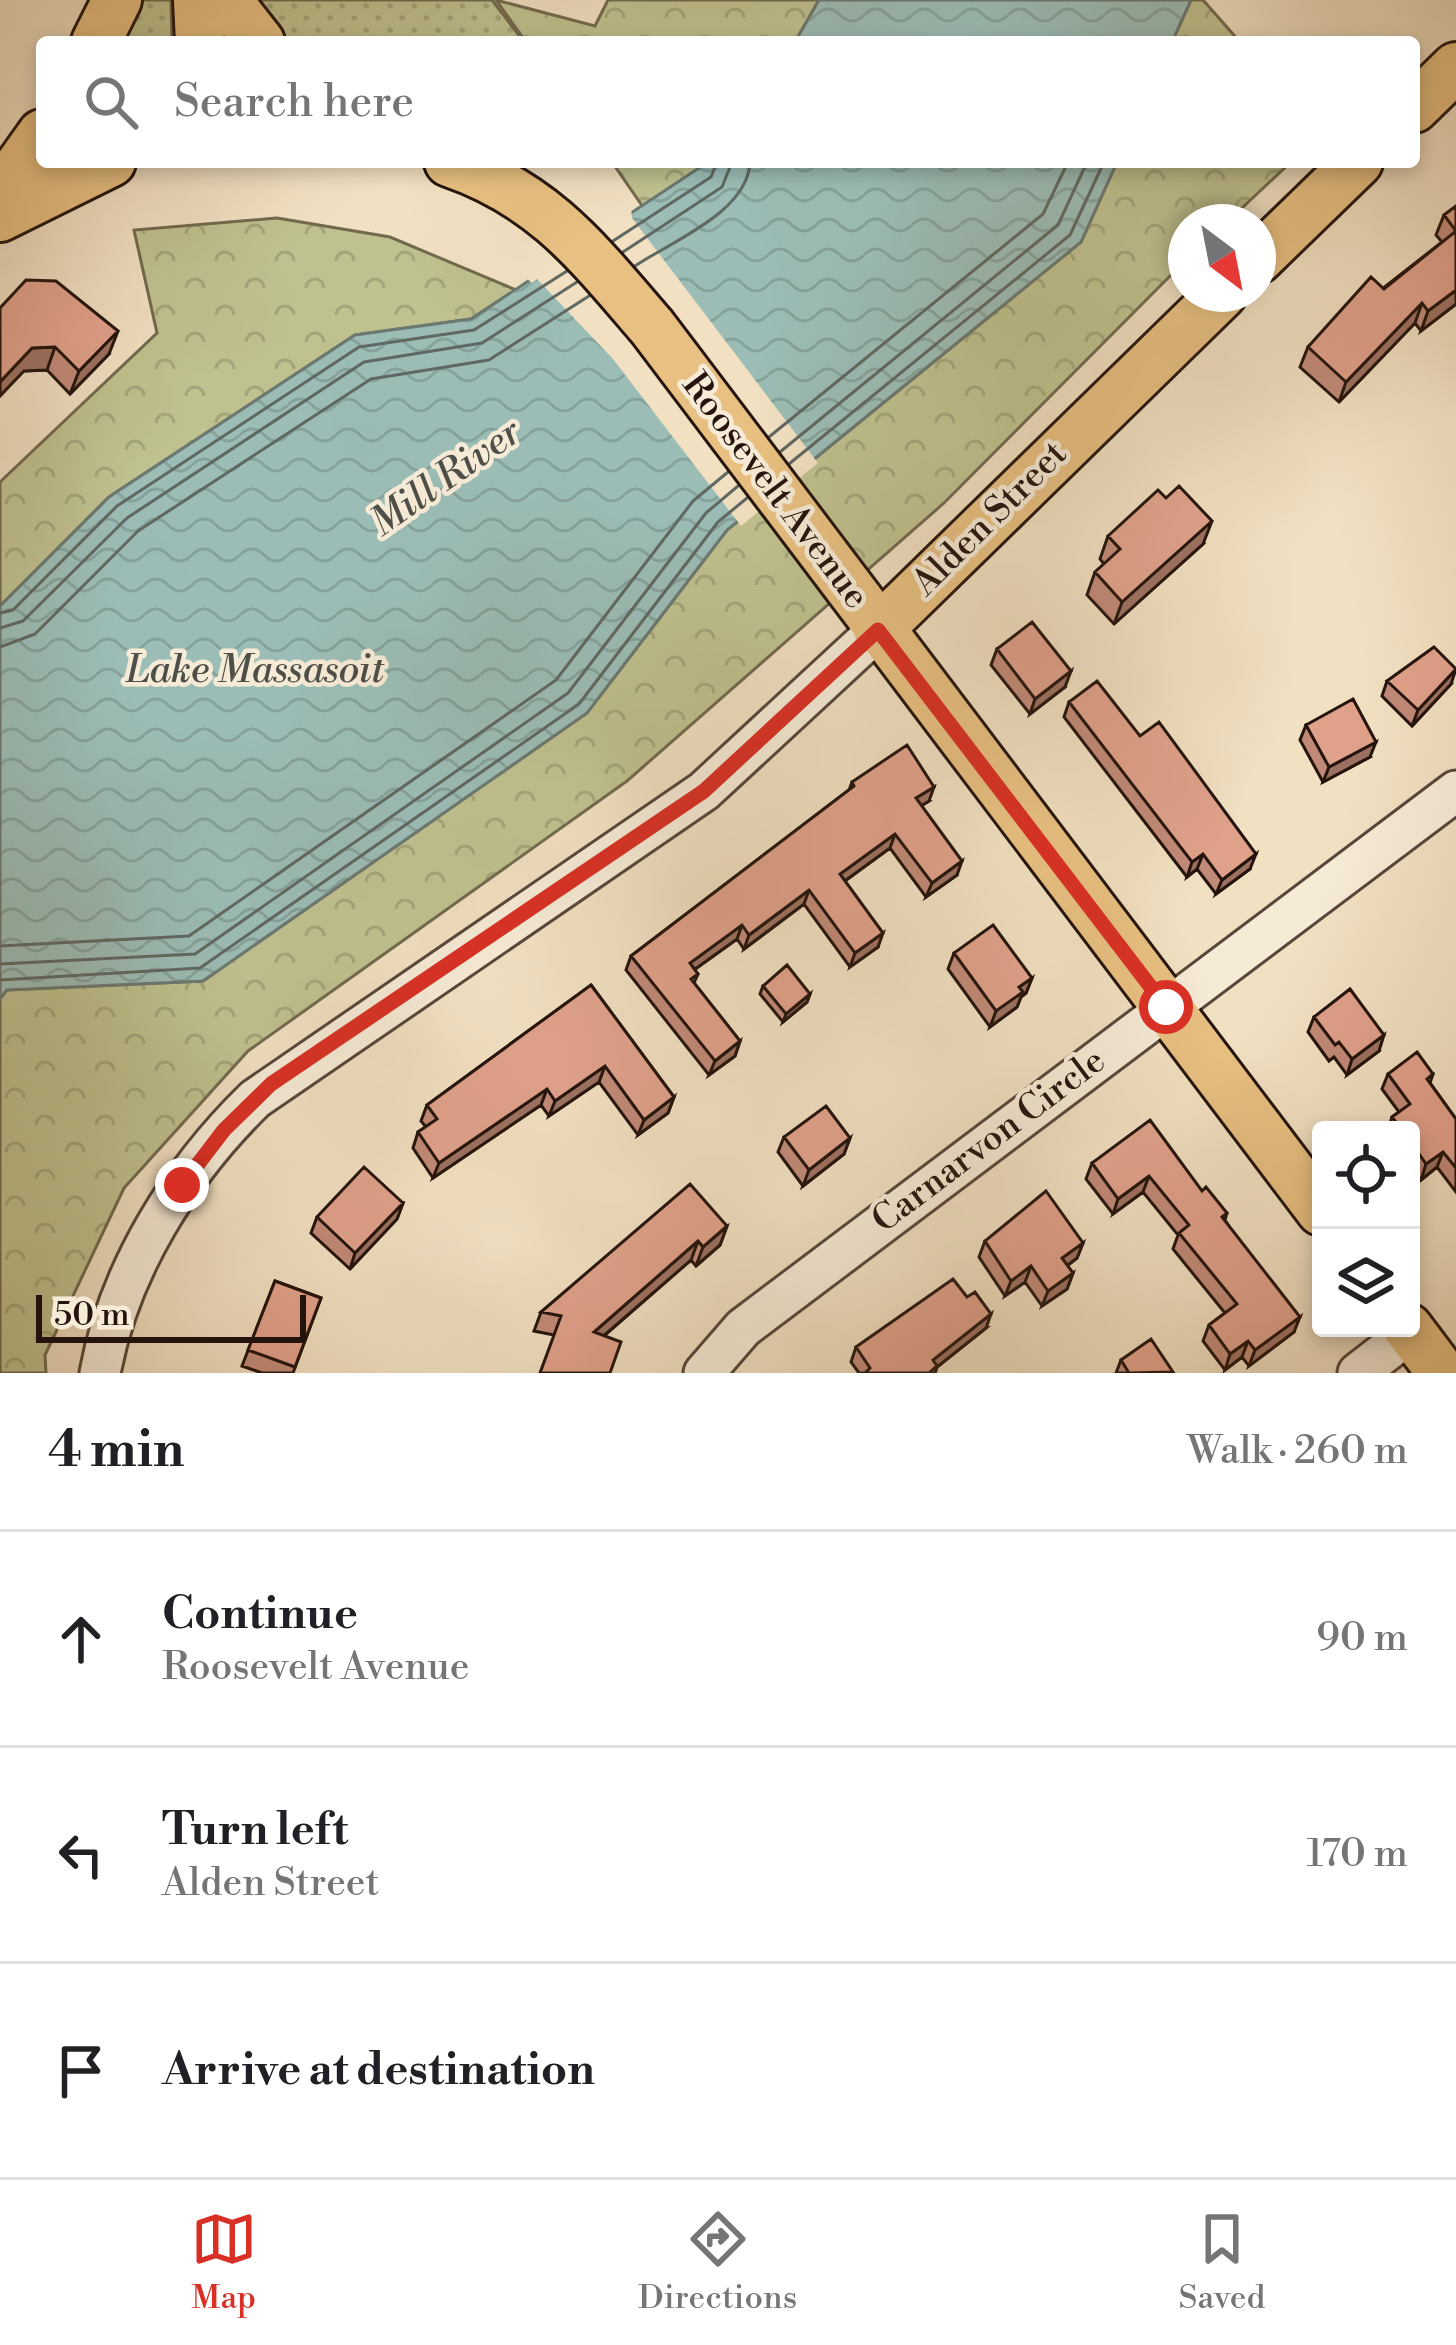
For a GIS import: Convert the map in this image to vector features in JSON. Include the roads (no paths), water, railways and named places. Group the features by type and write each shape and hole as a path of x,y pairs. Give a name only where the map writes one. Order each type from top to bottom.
{"main road":[{"path":"99,36 117,0"},
{"path":"198,0 200,36"},
{"path":"227,0 255,36"},
{"path":"1420,102 1456,68"},
{"path":"0,193 36,142"},
{"path":"0,217 99,168"},
{"name":"Roosevelt Avenue","path":"463,168 502,184 552,216 652,327 1312,1199"},
{"path":"1276,242 1352,168"},
{"name":"Alden Street","path":"878,630 1204,312"},
{"path":"1415,1337 1442,1373"}],"street":[{"name":"Alden Street","path":"100,1373 119,1300 148,1243 202,1157 254,1099 704,791 878,630"},
{"name":"Carnarvon Circle","path":"704,1373 743,1328 1456,791"},
{"path":"1358,1373 1402,1337"}],"water":[{"path":"819,0 1191,0 1175,36 798,36"},
{"name":"Lake Massasoit","path":"699,168 1114,168 1081,242 727,530 587,713 203,981 7,990 0,999 0,606 109,497 355,335 471,319"}],"water label":[{"name":"Mill River","path":"446,478"}]}
